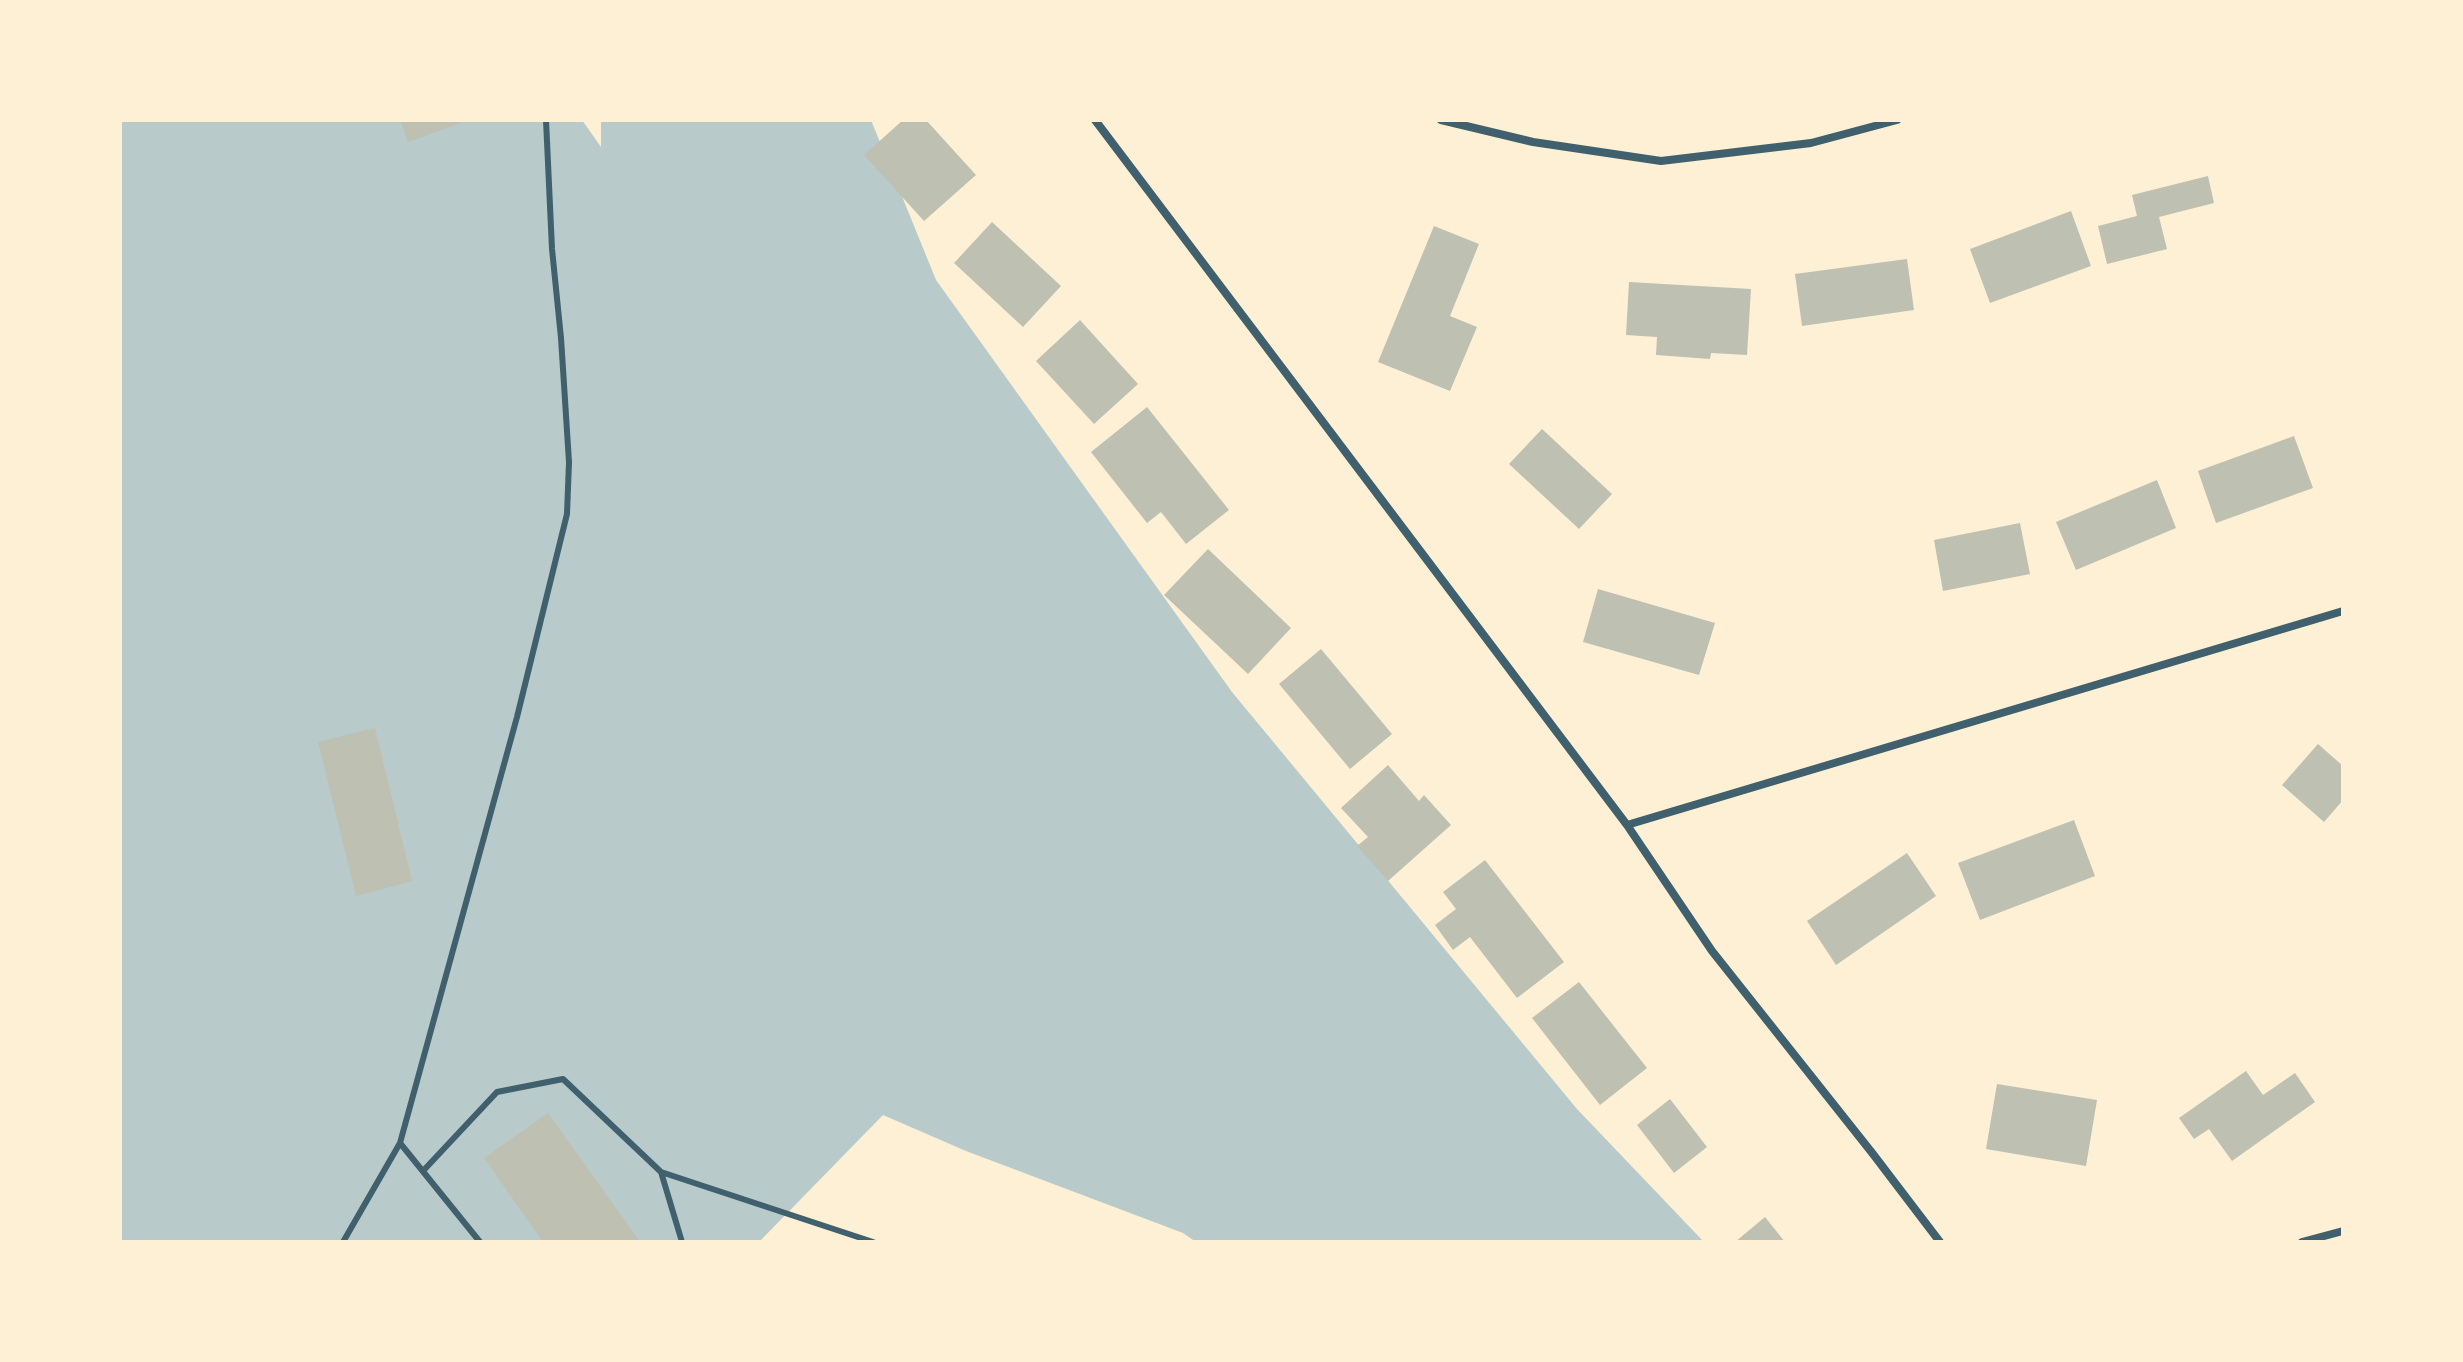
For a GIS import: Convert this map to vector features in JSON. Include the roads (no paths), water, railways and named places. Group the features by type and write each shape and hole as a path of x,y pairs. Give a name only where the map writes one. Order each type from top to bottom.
{"street":[{"path":"1095,120 1627,825 1712,951 1940,1242"},
{"path":"1441,120 1533,142 1661,161 1811,143 1897,120"},
{"path":"1627,825 2343,611"},
{"path":"2302,1242 2343,1231"}],"lane":[{"path":"343,1242 400,1143 517,717 567,514 569,462 552,249 546,120"},
{"path":"423,1171 497,1092 563,1079 661,1172 873,1242"},
{"path":"400,1143 480,1242"},
{"path":"661,1172 682,1242"}]}
